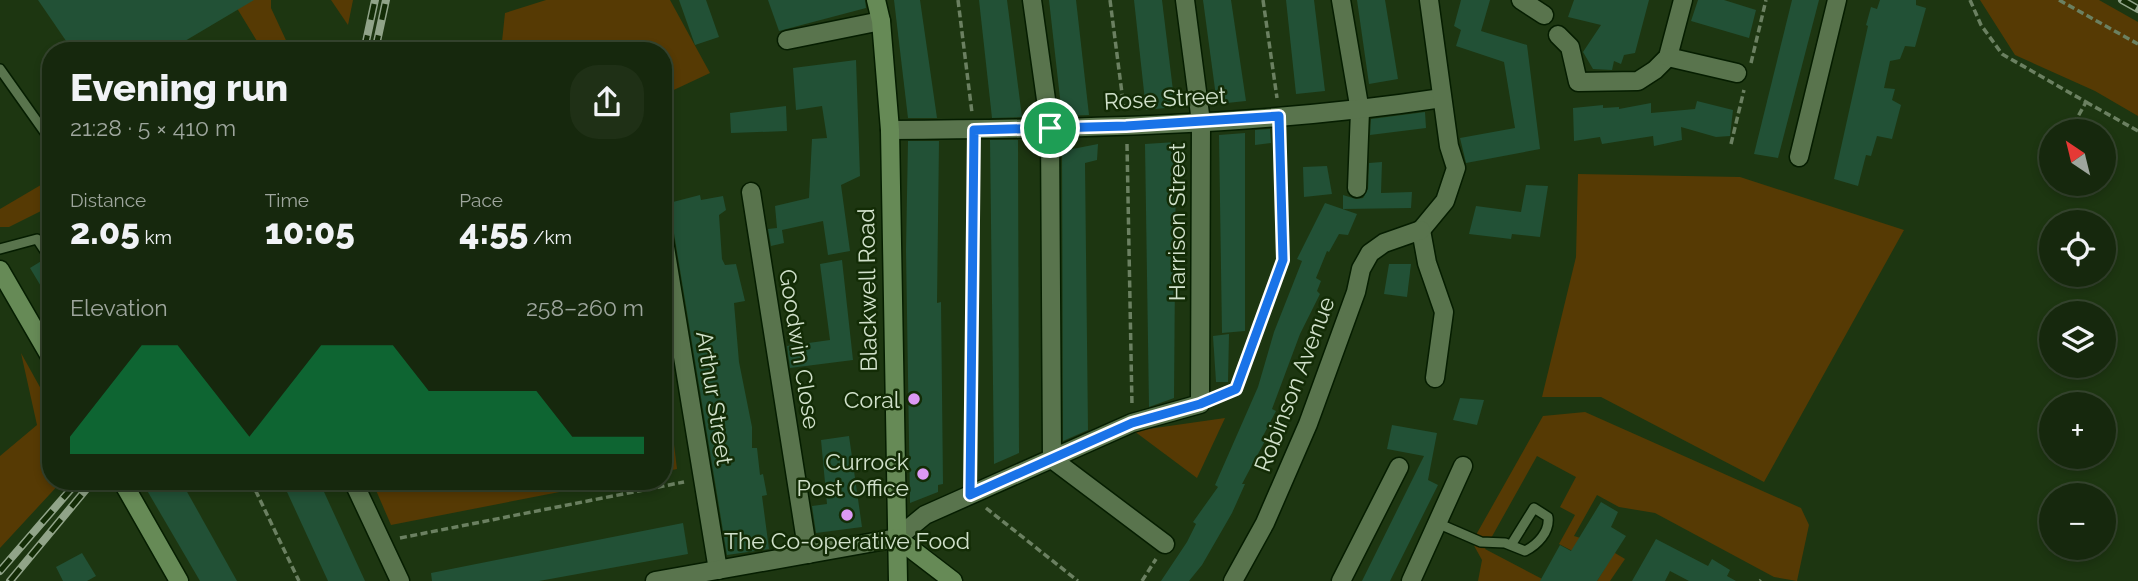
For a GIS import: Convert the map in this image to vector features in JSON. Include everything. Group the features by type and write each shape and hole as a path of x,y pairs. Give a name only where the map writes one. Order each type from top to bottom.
{"street":[{"name":"Blackwell Road","path":"876,0 881,21 890,130 898,581"},
{"path":"1032,0 1050,128 1052,459"},
{"name":"Harrison Street","path":"1185,0 1202,122 1200,404"},
{"path":"1342,0 1360,111 1357,188"},
{"path":"1429,0 1449,146 1456,168 1445,201 1420,230 1444,312 1435,378"},
{"path":"1521,0 1544,15"},
{"path":"1558,35 1570,47 1578,82 1638,81 1668,57 1683,0"},
{"path":"1799,157 1838,0"},
{"path":"787,40 881,21"},
{"path":"1668,57 1737,74"},
{"name":"Rose Street","path":"890,130 974,130 1202,122 1360,111 1442,98"},
{"name":"Goodwin Close","path":"751,192 808,554"},
{"name":"Robinson Avenue","path":"1233,581 1265,523 1308,424 1356,292 1360,269 1370,253 1384,243 1420,230"},
{"path":"0,270 42,340"},
{"name":"Arthur Street","path":"672,290 718,570"},
{"path":"655,581 897,538 925,515 1132,423 1200,404"},
{"path":"1052,459 1165,544"},
{"path":"1411,581 1463,466"},
{"path":"1342,581 1399,467"},
{"path":"127,490 179,581"},
{"path":"357,490 400,581"},
{"path":"897,538 953,581"}],"lane":[{"path":"0,69 42,128"},
{"path":"0,249 37,239 42,246"},
{"path":"1437,523 1481,542 1511,545 1525,551 1532,547 1549,524 1548,517 1534,508 1511,545"}],"path":[{"path":"958,0 974,130 970,495 1078,581"},
{"path":"1110,0 1126,126 1132,423"},
{"path":"1200,404 1236,389 1283,260 1279,116 1263,0"},
{"path":"1970,0 1981,25 2002,54 2138,131"},
{"path":"2059,0 2138,44"},
{"path":"2077,119 2086,102"},
{"path":"672,485 703,479"},
{"path":"255,490 299,581"},
{"path":"382,542 647,490"},
{"path":"1142,581 1165,544"}],"shaded area":[{"path":"232,0 271,0 271,8 287,42 258,42"},
{"path":"331,0 353,0 348,25"},
{"path":"546,0 670,0 710,73 672,91 672,42 502,42 505,13"},
{"path":"1980,0 2099,0 2138,22 2138,116 2095,91 2015,55"},
{"path":"1578,174 1740,177 1904,230 1764,482 1601,397 1542,397 1576,257"},
{"path":"42,184 42,210 9,227 0,227 0,209"},
{"path":"21,353 42,391 42,490 54,490 0,548 0,456 37,425"},
{"path":"1585,412 1801,508 1809,525 1797,581 1774,577 1655,513 1619,507 1597,495 1574,536 1600,544 1625,559 1610,581 1597,581 1605,568 1559,544 1575,515 1560,507 1576,477 1537,456 1485,549 1546,581 1478,581 1482,560 1472,542 1543,416"},
{"path":"1225,418 1197,478 1134,431"},
{"path":"672,428 677,469 672,470"},
{"path":"376,490 570,490 391,525"}],"building":[{"path":"38,0 254,0 183,42 67,42"},
{"path":"679,0 706,0 719,37 695,45"},
{"path":"768,0 865,0 866,8 779,31"},
{"path":"894,0 920,0 937,118 908,118"},
{"path":"979,0 1007,0 1022,117 992,118"},
{"path":"1049,0 1076,0 1089,115 1062,116"},
{"path":"1134,0 1162,0 1175,107 1146,110"},
{"path":"1203,0 1231,0 1246,101 1217,104"},
{"path":"1286,0 1314,0 1325,91 1296,94"},
{"path":"1357,0 1385,0 1398,79 1369,84"},
{"path":"1461,0 1490,0 1481,31 1527,45 1540,149 1466,163 1460,138 1515,128 1504,62 1456,46 1461,30 1454,26"},
{"path":"1574,0 1649,0 1635,53 1624,55 1621,64 1614,61 1612,70 1593,69 1583,52 1601,25 1568,17"},
{"path":"1698,0 1724,0 1756,10 1749,38 1691,21"},
{"path":"1792,0 1819,0 1778,158 1754,154"},
{"path":"1880,0 1916,0 1916,5 1926,8 1915,47 1905,46 1900,59 1890,61 1884,88 1895,89 1892,100 1901,105 1892,139 1877,136 1871,156 1866,155 1858,186 1834,179 1868,26 1866,25 1871,7 1877,9"},
{"path":"856,60 860,176 841,185 850,251 828,255 823,221 782,230 784,243 771,246 768,229 777,228 775,206 809,198 812,139 827,138 822,106 796,110 793,68"},
{"path":"1697,101 1733,110 1730,136 1716,137 1681,127 1682,140 1654,146 1653,136 1602,144 1600,137 1574,141 1573,108 1603,105 1603,108 1619,109 1651,103 1651,113 1695,109"},
{"path":"786,106 787,131 731,133 730,113"},
{"path":"1425,112 1426,128 1370,135 1371,119"},
{"path":"1270,129 1271,143 1255,145 1255,130"},
{"path":"1245,133 1245,331 1222,333 1219,135"},
{"path":"990,140 1018,140 1019,453 994,464"},
{"path":"908,141 939,141 937,303 941,302 943,484 938,485 938,492 910,503 906,250"},
{"path":"1176,142 1174,398 1149,407 1145,144"},
{"path":"1098,144 1097,160 1085,163 1088,430 1063,441 1062,151"},
{"path":"1382,162 1381,193 1412,192 1411,208 1343,209 1343,195 1363,198 1368,189 1369,163"},
{"path":"1327,166 1332,194 1304,197 1303,167"},
{"path":"1526,185 1548,186 1540,237 1512,234 1511,239 1469,234 1476,206 1521,212"},
{"path":"700,195 701,200 723,196 726,210 719,215 722,259 725,265 736,264 745,301 734,303 739,362 752,427 752,448 757,448 760,475 763,474 767,495 762,496 769,549 727,555 672,221 672,202"},
{"path":"1325,203 1357,214 1348,235 1339,234 1329,252 1327,251 1316,278 1321,281 1317,291 1320,294 1300,334 1272,409 1276,411 1263,436 1266,439 1242,484 1245,484 1232,513 1202,565 1189,581 1161,581 1187,542 1196,524 1193,522 1218,487 1215,485 1258,387 1274,332 1302,261 1297,259"},
{"path":"842,260 853,360 790,368 787,346 830,340 820,264"},
{"path":"42,261 42,288 30,268"},
{"path":"1389,264 1411,264 1407,297 1384,294"},
{"path":"1229,334 1228,382 1216,382 1213,336"},
{"path":"1460,398 1484,400 1477,425 1453,420"},
{"path":"1392,425 1437,433 1428,480 1438,485 1390,581 1362,581 1424,456 1387,449"},
{"path":"849,436 862,527 816,533 812,506 827,504 821,440"},
{"path":"147,490 186,490 237,581 200,581"},
{"path":"286,490 323,490 365,581 328,581"},
{"path":"1601,502 1618,512 1611,527 1626,536 1597,581 1540,581 1560,545 1571,551"},
{"path":"683,523 688,554 539,581 432,581 431,573"},
{"path":"1656,539 1708,566 1712,559 1730,570 1727,576 1736,581 1689,581 1670,571 1665,581 1632,581"},
{"path":"82,553 96,576 87,581 63,581 56,567"}],"railway":[{"path":"366,42 375,0"},
{"path":"377,42 386,0"},
{"path":"2122,0 2138,9"},
{"path":"0,571 70,490"},
{"path":"10,581 86,490"}],"place":[{"name":"Coral","path":"914,399"},
{"name":"Currock Post Office","path":"923,474"},
{"name":"The Co-operative Food","path":"847,515"}],"route":[{"path":"1279,116 1283,260 1236,389 1200,404 1132,423 970,495 974,130 1050,128 1279,116"}]}
